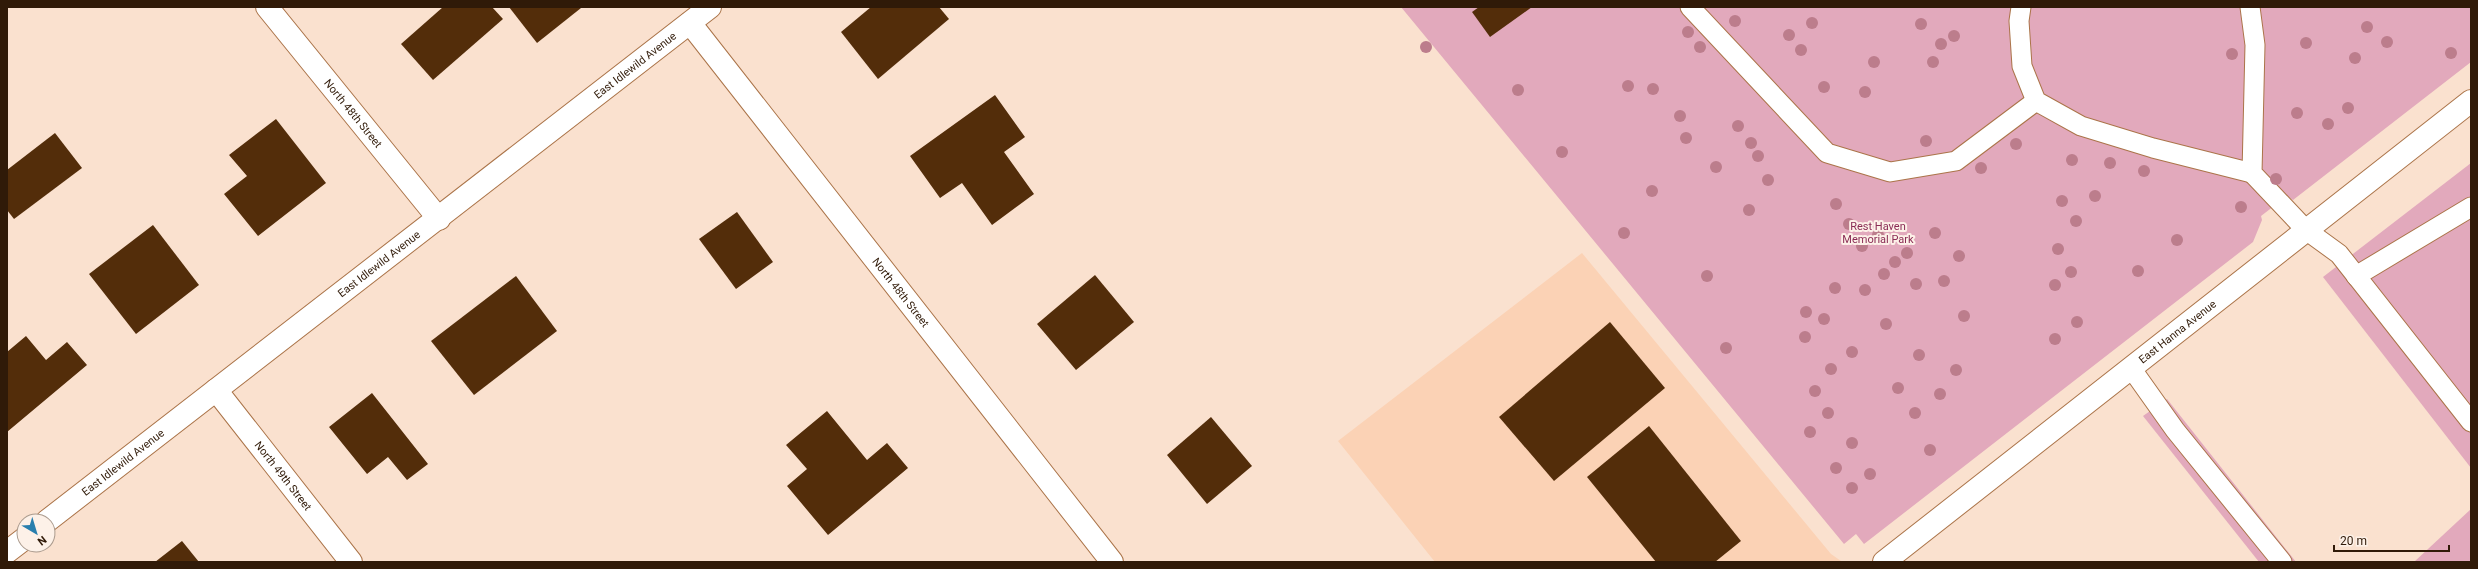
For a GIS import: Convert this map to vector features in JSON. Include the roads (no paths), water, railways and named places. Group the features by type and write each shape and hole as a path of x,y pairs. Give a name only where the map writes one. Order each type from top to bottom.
{"street":[{"name":"North 48th Street","path":"267,7 439,219"},
{"name":"East Idlewild Avenue","path":"56,515 439,219 710,7"},
{"name":"North 48th Street","path":"690,23 1112,562"},
{"name":"East Hanna Avenue","path":"1884,562 2471,101"},
{"name":"North 49th Street","path":"216,390 351,562"},
{"path":"7,552 16,545"}],"lane":[{"path":"1690,7 1827,153 1890,172 1956,161 2036,101"},
{"path":"2021,7 2019,21 2022,66 2036,101 2081,126 2153,148 2252,173 2306,230 2339,254 2471,422"},
{"path":"2250,7 2255,52 2252,173"},
{"path":"2356,276 2471,207"},
{"path":"2131,368 2175,430 2282,562"}],"park label":[{"name":"Rest Haven Memorial Park","path":"1878,232"}]}
